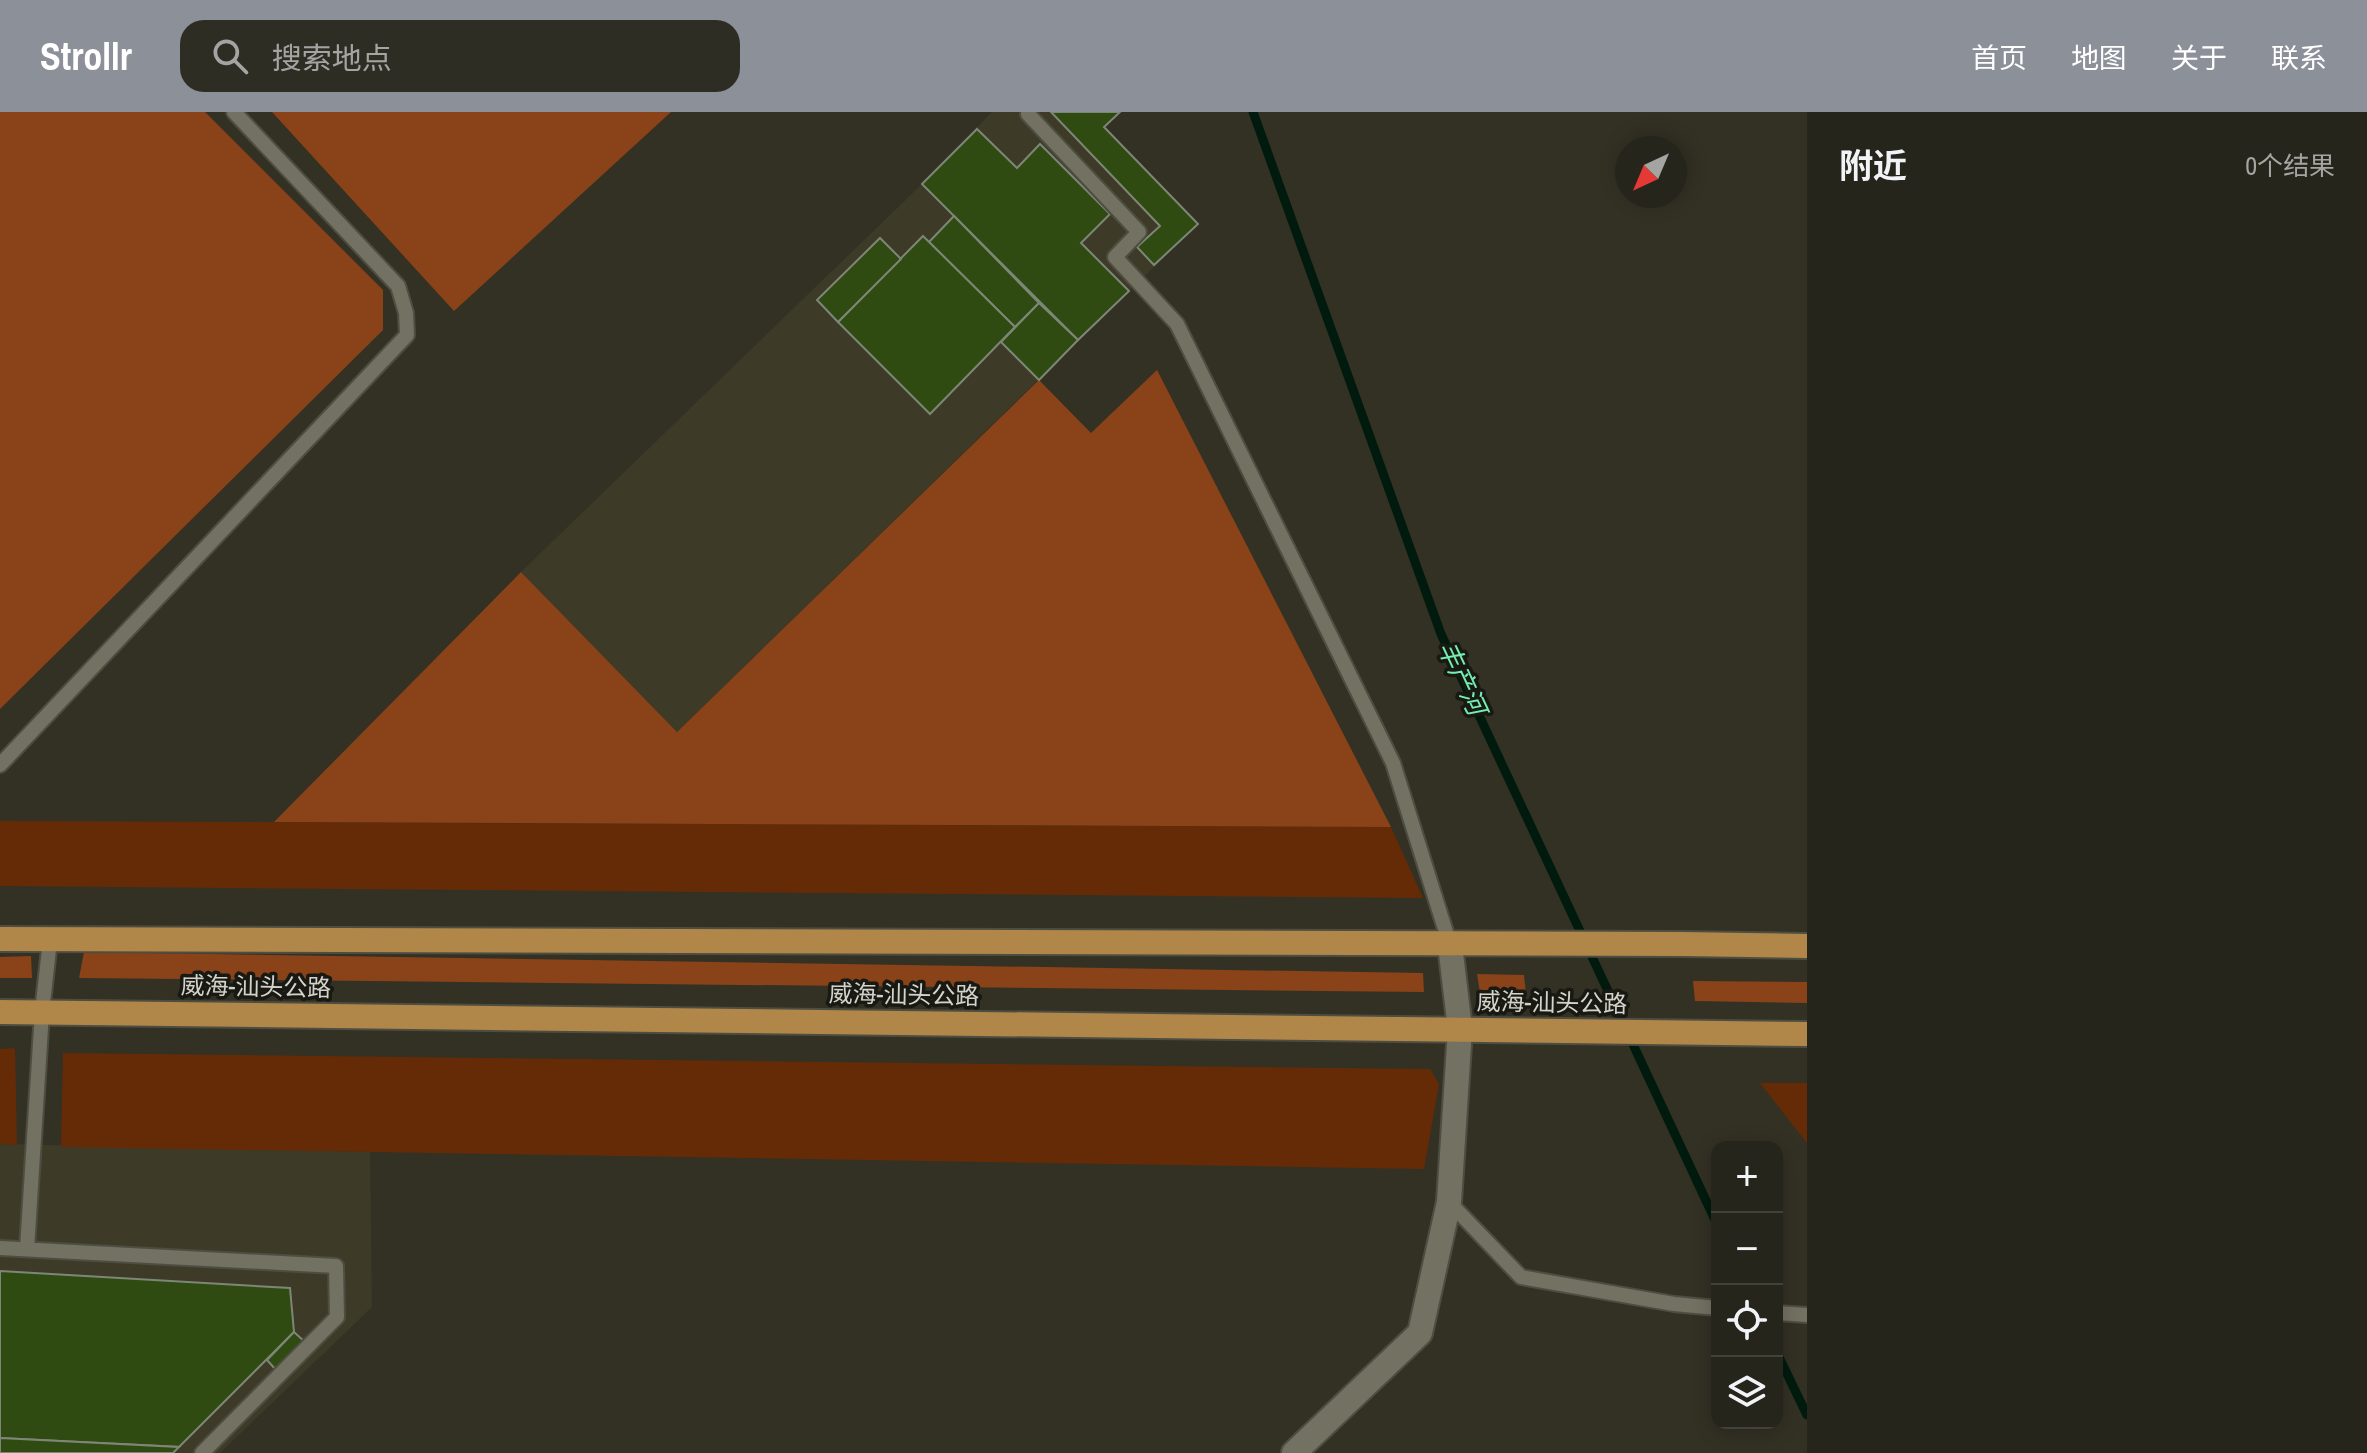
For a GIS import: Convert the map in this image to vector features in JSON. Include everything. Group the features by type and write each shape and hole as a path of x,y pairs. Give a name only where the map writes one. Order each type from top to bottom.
{"highway":[{"name":"威海-汕头公路","path":"0,939 1807,946"},
{"name":"威海-汕头公路","path":"0,1012 1807,1034"}],"street":[{"path":"1294,1453 1420,1333 1449,1202 1460,1029 1450,945"}],"lane":[{"path":"0,765 407,335 406,313 398,286 234,112"},
{"path":"1028,114 1139,232 1115,257 1177,324 1393,763 1450,945"},
{"path":"27,1249 42,1012 50,940"},
{"path":"1449,1202 1521,1277 1674,1304 1711,1307"},
{"path":"0,1248 336,1266 337,1317 202,1453"},
{"path":"1783,1313 1807,1315"}],"shaded area":[{"path":"0,112 205,112 383,290 383,330 0,709"},
{"path":"272,112 671,112 454,311"},
{"path":"992,112 1120,112 1104,128 1198,224 677,732 521,572 922,184"},
{"path":"1157,370 1391,827 274,822 521,572 677,732 1039,380 1091,433"},
{"path":"0,821 1391,827 1423,898 0,886"},
{"path":"84,952 1423,973 1424,992 79,978"},
{"path":"31,956 32,978 0,978 0,957"},
{"path":"1477,974 1524,975 1526,995 1480,993"},
{"path":"1693,981 1807,982 1807,1003 1695,1001"},
{"path":"15,1048 17,1145 0,1144 0,1049"},
{"path":"63,1053 1430,1069 1439,1084 1424,1169 61,1147"},
{"path":"1760,1083 1807,1083 1807,1143"},
{"path":"0,1144 370,1152 372,1307 220,1453 0,1453"}],"building":[{"path":"1051,112 1120,112 1104,127 1198,224 1154,265 1137,247 1160,226"},
{"path":"977,129 1017,168 1040,144 1110,214 1081,243 1129,291 1078,340 922,184"},
{"path":"954,216 1039,303 1015,327 929,242"},
{"path":"923,236 1015,327 930,414 838,322"},
{"path":"880,238 901,259 838,322 817,300"},
{"path":"1039,303 1078,340 1039,380 1001,342"},
{"path":"0,1271 290,1288 294,1332 179,1447 0,1438"},
{"path":"294,1332 305,1342 276,1370 267,1360"},
{"path":"0,1438 179,1447 173,1453 0,1453"}],"waterway":[{"name":"丰产河","path":"1253,112 1441,634 1712,1213"},
{"name":"丰产河","path":"1779,1357 1807,1415"}]}
